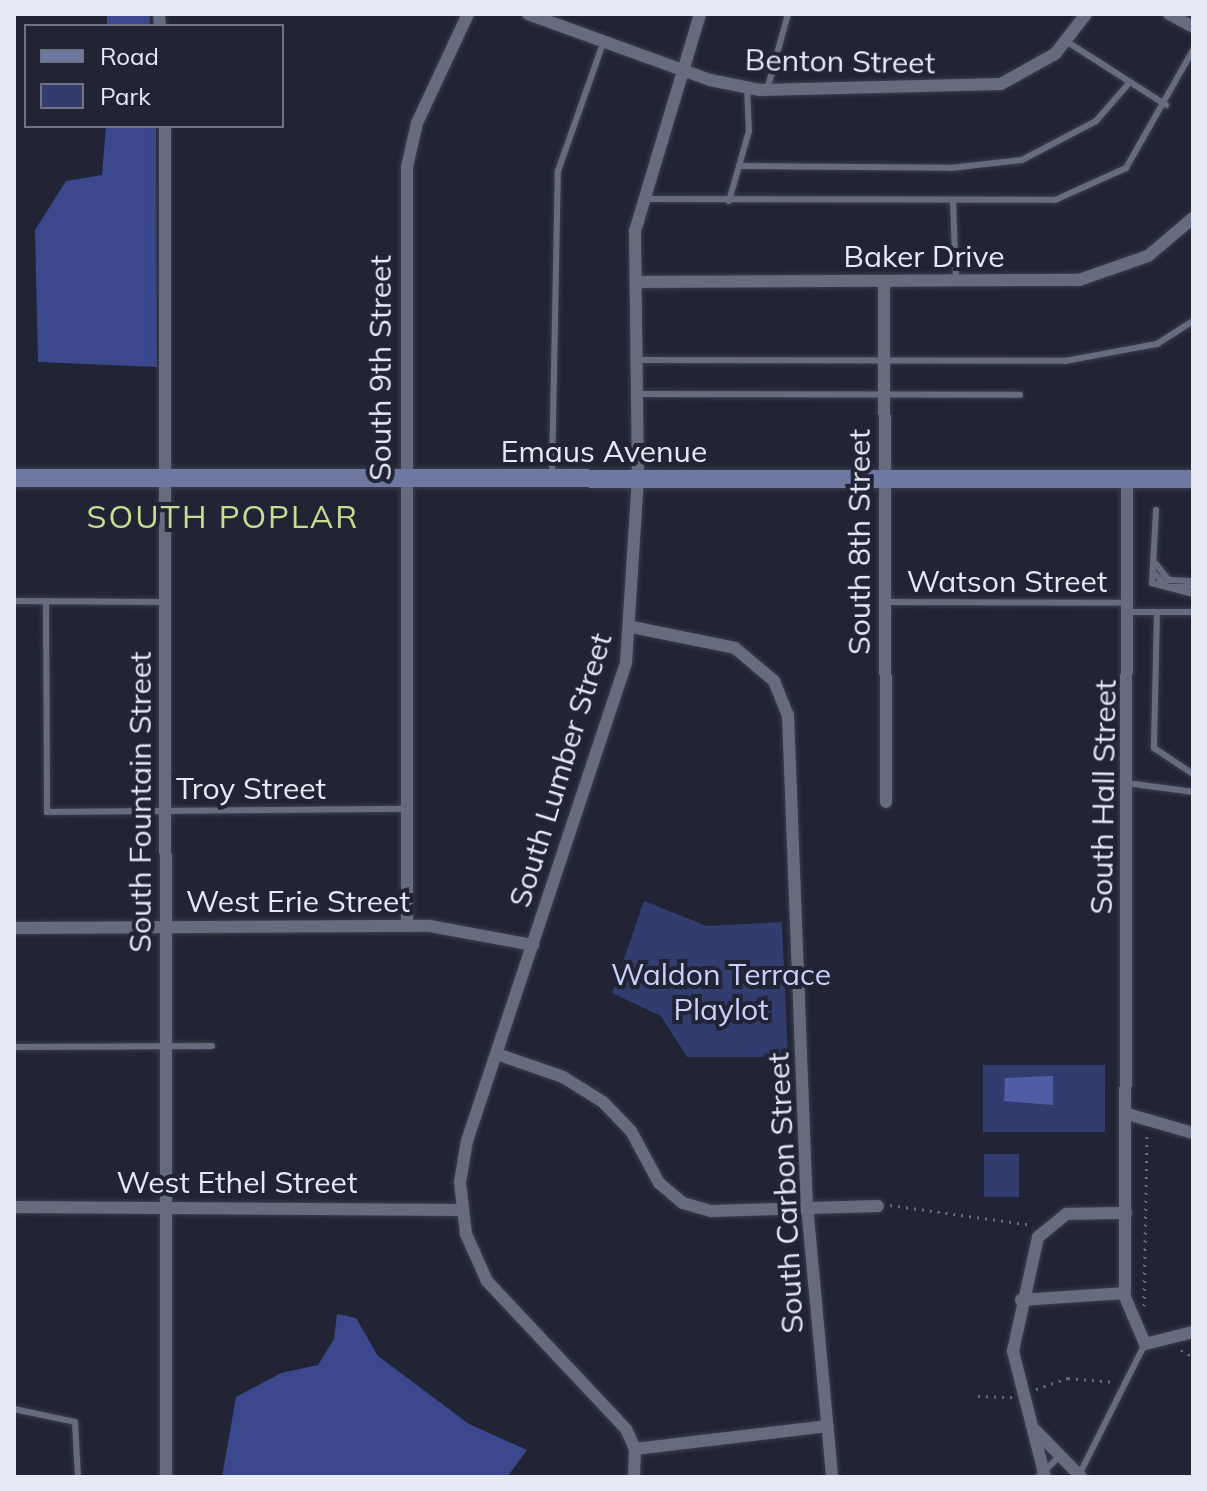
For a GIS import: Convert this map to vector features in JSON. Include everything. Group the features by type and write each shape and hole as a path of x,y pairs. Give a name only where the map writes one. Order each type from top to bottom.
{"main road":[{"name":"Emaus Avenue","path":"14,478 1193,479"}],"street":[{"name":"South 9th Street","path":"407,926 407,167 417,123 468,14"},
{"name":"Benton Street","path":"528,14 554,19 603,43 682,70 747,88 767,90 982,88 1036,69 1066,41 1086,14"},
{"name":"South Lumber Street","path":"635,1449 626,1429 487,1281 460,1210 467,1141 616,697 632,627 638,479 636,282 643,198 700,14"},
{"path":"1169,14 1193,27"},
{"name":"South Fountain Street","path":"165,128 166,1477"},
{"name":"Baker Drive","path":"636,282 956,282 1105,274 1148,256 1191,225"},
{"name":"South 8th Street","path":"884,282 886,802"},
{"name":"South Hall Street","path":"1125,1293 1127,479"},
{"name":"South Carbon Street","path":"632,627 735,648 774,681 788,715 807,1206 832,1477"},
{"name":"West Erie Street","path":"14,928 407,926 465,929 533,945"},
{"path":"497,1054 563,1077 603,1102 631,1131 659,1183 683,1203 711,1211 878,1206"},
{"path":"1127,1114 1193,1133"},
{"name":"West Ethel Street","path":"14,1207 460,1210"},
{"path":"1042,1475 1035,1430 1013,1351 1021,1300 1044,1227 1066,1214 1126,1213"},
{"path":"1021,1300 1125,1293 1145,1344 1193,1332"},
{"path":"634,1477 635,1449 828,1426"},
{"path":"1035,1430 1080,1476"}],"lane":[{"path":"767,90 788,14"},
{"path":"1066,41 1166,105"},
{"path":"552,479 558,171 603,43"},
{"path":"643,198 729,201 1055,200 1081,193 1126,168 1166,105 1193,50"},
{"path":"739,166 950,168 1022,160 1096,121 1130,82"},
{"path":"729,201 749,131 747,88"},
{"path":"953,200 956,282"},
{"path":"635,360 1021,364 1123,354 1193,321"},
{"path":"636,394 1020,395"},
{"path":"1155,563 1169,580 1190,587 1154,587 1156,510"},
{"path":"14,601 166,602"},
{"name":"Troy Street","path":"46,601 47,812 407,809"},
{"name":"Watson Street","path":"885,602 1193,612"},
{"path":"1157,612 1154,748 1193,774"},
{"path":"1127,783 1193,792"},
{"path":"14,1047 212,1046"},
{"path":"1080,1476 1145,1344"},
{"path":"14,1409 75,1422 78,1477"},
{"path":"1042,1475 1061,1455"}],"path":[{"path":"1137,1324 1144,1310 1148,1121"},
{"path":"878,1206 1044,1227"},
{"path":"978,1396 1023,1394 1068,1378 1108,1383 1131,1376"}],"green space":[{"name":"Waldon Terrace Playlot","path":"644,901 707,926 782,922 788,1057 687,1057 661,1016 612,993"},
{"path":"983,1065 1105,1065 1105,1132 983,1132"},
{"path":"984,1154 1019,1154 1019,1197 984,1197"}],"shaded area":[{"path":"107,14 150,14 150,24 107,24"},
{"path":"106,128 156,128 157,367 38,362 35,230 66,181 102,175"},
{"path":"1053,1076 1053,1105 1004,1101 1005,1078"},
{"path":"337,1314 356,1318 378,1356 469,1424 527,1450 507,1477 222,1477 236,1397 281,1373 318,1365 334,1339"}],"district":[{"name":"SOUTH POPLAR","path":"223,516"}]}
